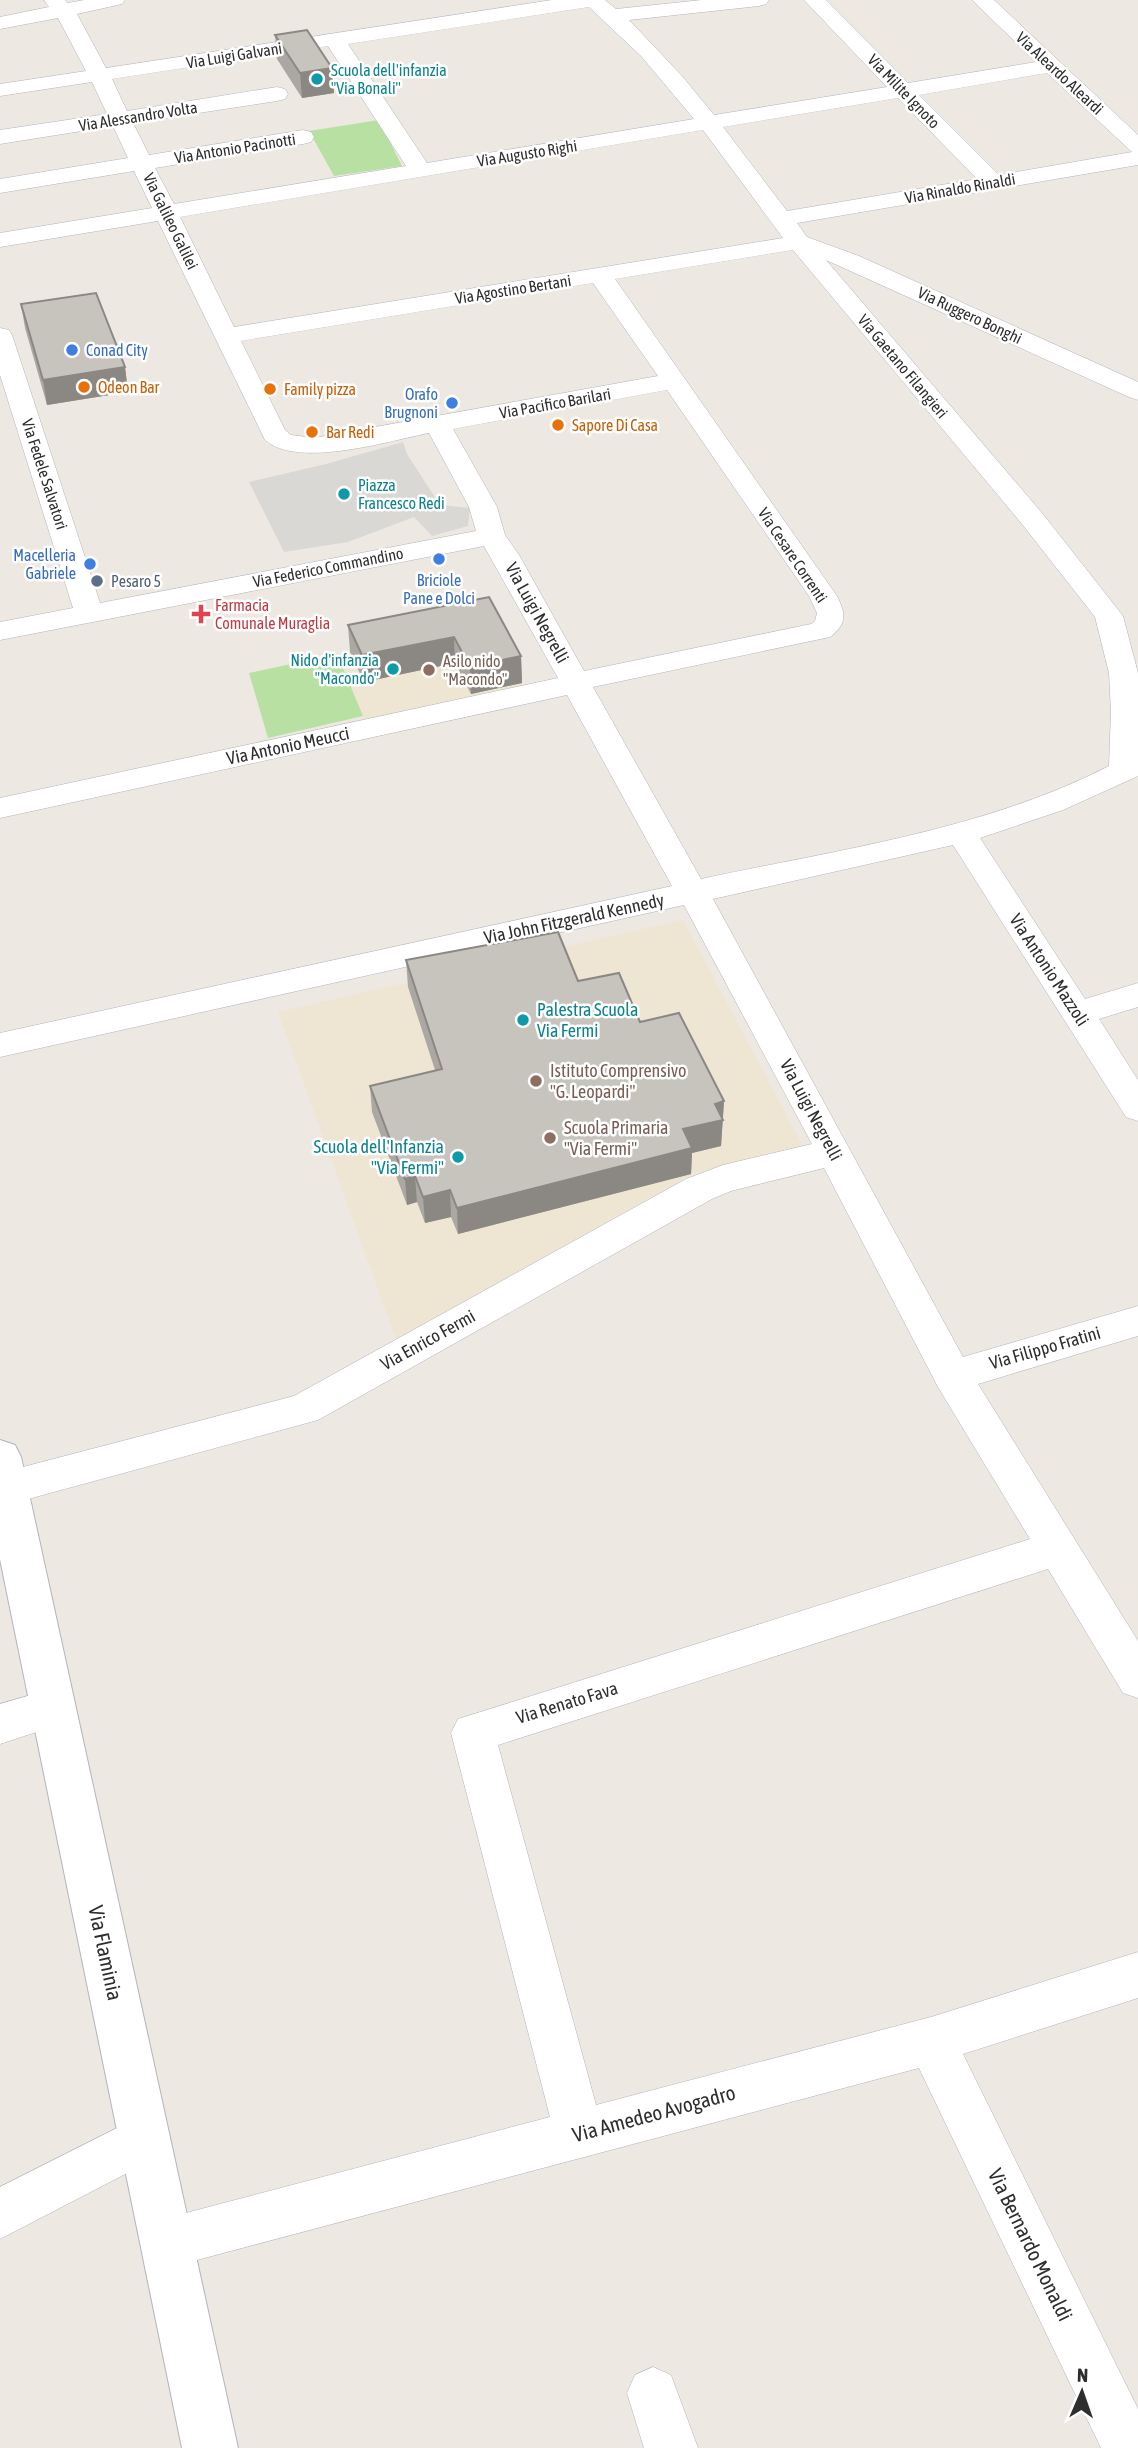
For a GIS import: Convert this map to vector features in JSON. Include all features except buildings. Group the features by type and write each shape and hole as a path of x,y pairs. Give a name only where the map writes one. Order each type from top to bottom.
{"street":[{"path":"0,23 59,5 115,0"},
{"name":"Via Gaetano Filangieri","path":"593,0 612,16 709,123 800,242 1109,616 1120,644 1131,767"},
{"name":"Via Luigi Galvani","path":"0,90 593,0"},
{"path":"612,16 759,0"},
{"name":"Via Milite Ignoto","path":"814,0 993,183"},
{"name":"Via Aleardo Aleardi","path":"982,0 1138,146"},
{"name":"Via Galileo Galilei","path":"59,5 99,75 274,435 283,442 314,446 437,424"},
{"path":"334,39 421,170"},
{"name":"Via Augusto Righi","path":"0,240 1053,65"},
{"name":"Via Alessandro Volta","path":"0,137 277,94"},
{"name":"Via Antonio Pacinotti","path":"0,186 303,137"},
{"name":"Via Rinaldo Rinaldi","path":"782,219 1138,158"},
{"name":"Via Agostino Bertani","path":"226,336 800,242"},
{"name":"Via Ruggero Bonghi","path":"800,242 851,261 1138,392"},
{"name":"Via Cesare Correnti","path":"576,682 820,631 828,624 831,613 823,596 600,275"},
{"name":"Via Fedele Salvatori","path":"0,335 89,614"},
{"name":"Via Pacifico Barilari","path":"437,424 673,381"},
{"path":"437,424 483,508 491,536"},
{"name":"Via Federico Commandino","path":"0,631 491,536"},
{"name":"Via Luigi Negrelli","path":"491,536 505,555 691,893 708,917 952,1376 1138,1679"},
{"name":"Via Antonio Meucci","path":"0,807 553,690 576,682"},
{"name":"Via John Fitzgerald Kennedy","path":"0,1045 961,832 1029,812 1131,767"},
{"name":"Via Antonio Mazzoli","path":"961,832 1138,1108"},
{"path":"1077,1014 1138,995"},
{"name":"Via Enrico Fermi","path":"3,1472 304,1409 699,1189 723,1179 833,1152"},
{"name":"Via Filippo Fratini","path":"952,1376 1138,1321"},
{"name":"Via Flaminia","path":"3,1472 210,2448"},
{"name":"Via Renato Fava","path":"579,2133 473,1733 1057,1548"},
{"path":"0,1724 52,1708"},
{"name":"Via Amedeo Avogadro","path":"167,2244 931,2041 1138,1975"},
{"name":"Via Bernardo Monaldi","path":"931,2041 1129,2448"},
{"path":"0,2214 145,2138"},
{"path":"653,2393 671,2448"}],"shaded area":[{"name":"Piazza Francesco Redi","path":"403,442 407,454 440,505 470,508 468,526 432,536 414,517 348,542 284,552 249,482"},
{"name":"Asilo nido \"Macondo\"","path":"489,623 524,686 365,722 337,654"},
{"name":"Istituto Comprensivo \"G. Leopardi\"","path":"683,920 805,1150 695,1173 396,1339 278,1012"}],"green space":[{"path":"379,120 402,166 334,176 309,131"},
{"path":"337,654 363,716 268,738 249,673"}],"place":[{"name":"Scuola dell'infanzia \"Via Bonali\"","path":"317,79"},
{"name":"Conad City","path":"72,350"},
{"name":"Odeon Bar","path":"84,387"},
{"name":"Family pizza","path":"270,389"},
{"name":"Orafo Brugnoni","path":"452,403"},
{"name":"Sapore Di Casa","path":"558,425"},
{"name":"Bar Redi","path":"312,432"},
{"name":"Piazza Francesco Redi","path":"344,494"},
{"name":"Briciole Pane e Dolci","path":"439,559"},
{"name":"Macelleria Gabriele","path":"90,564"},
{"name":"Pesaro 5","path":"97,581"},
{"name":"Farmacia Comunale Muraglia","path":"201,614"},
{"name":"Nido d'infanzia \"Macondo\"","path":"393,669"},
{"name":"Asilo nido \"Macondo\"","path":"429,670"},
{"name":"Palestra Scuola Via Fermi","path":"523,1020"},
{"name":"Istituto Comprensivo \"G. Leopardi\"","path":"536,1081"},
{"name":"Scuola Primaria \"Via Fermi\"","path":"550,1138"},
{"name":"Scuola dell'Infanzia \"Via Fermi\"","path":"458,1157"}]}
